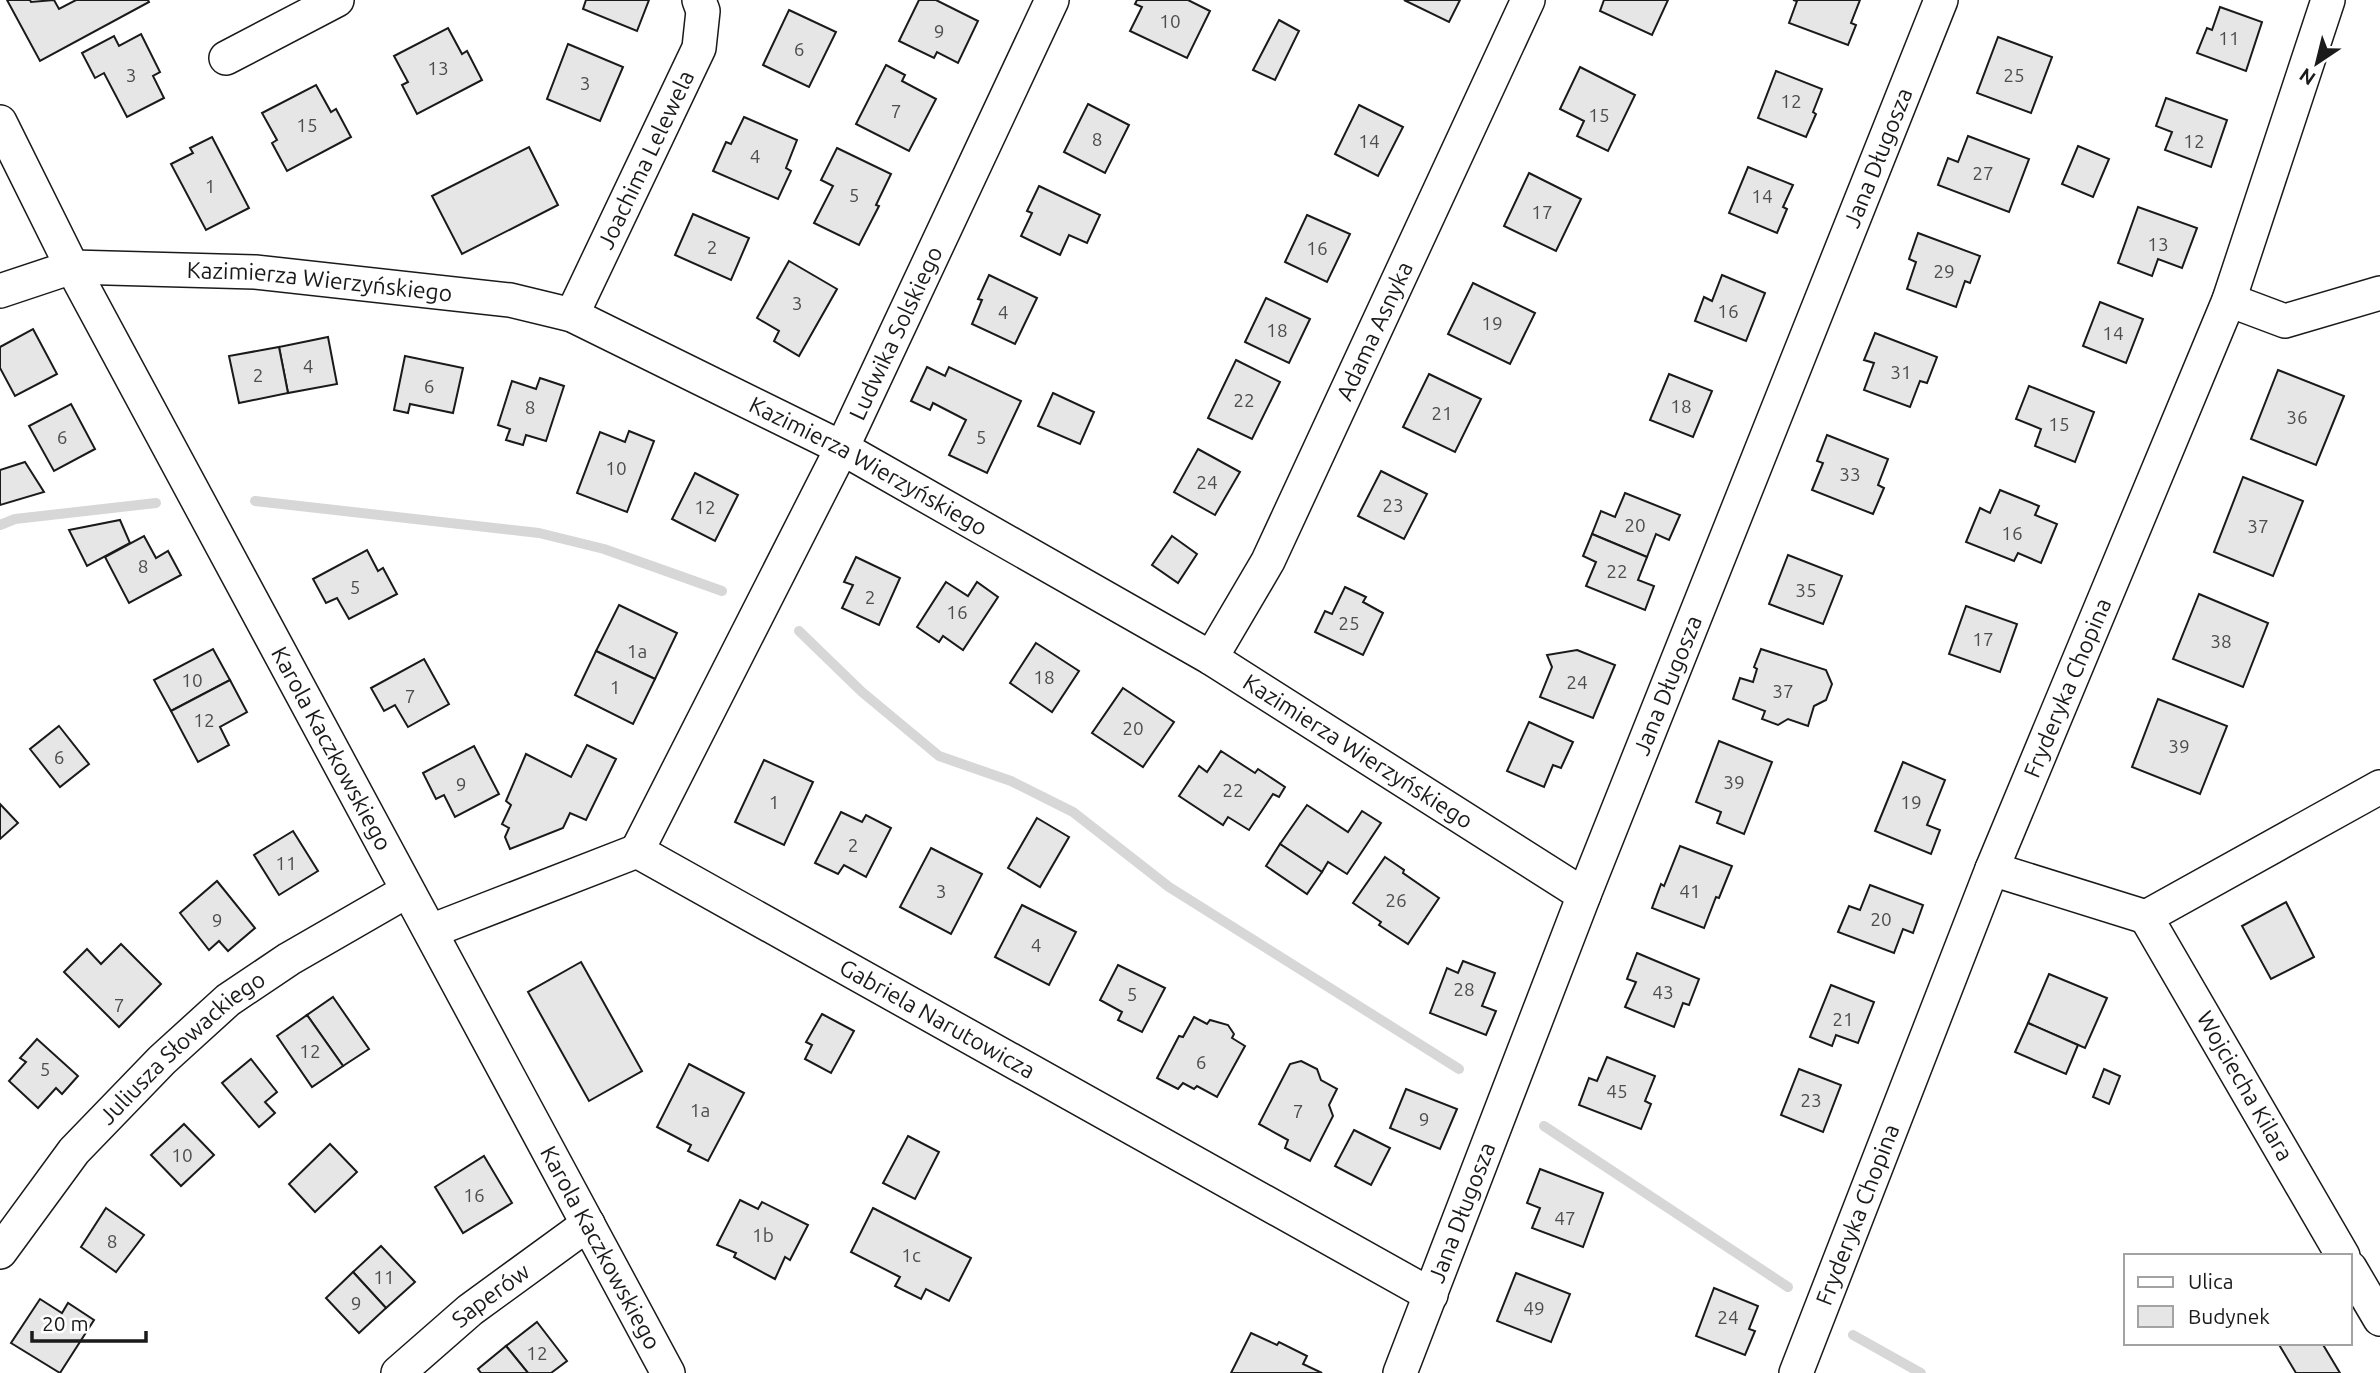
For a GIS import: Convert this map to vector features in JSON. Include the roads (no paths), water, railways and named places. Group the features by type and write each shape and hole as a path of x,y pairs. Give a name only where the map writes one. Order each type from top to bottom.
{"street":[{"path":"226,58 337,0"},
{"name":"Joachima Lelewela","path":"572,315 699,48 703,11 699,0"},
{"name":"Ludwika Solskiego","path":"637,851 842,448 1052,0"},
{"name":"Adama Asnyka","path":"1211,658 1268,561 1528,0"},
{"name":"Jana Długosza","path":"1400,1373 1584,895 1941,0"},
{"name":"Fryderyka Chopina","path":"1796,1373 1993,869 2229,300 2328,0"},
{"name":"Karola Kaczkowskiego","path":"0,122 72,267 668,1373"},
{"path":"0,291 72,267"},
{"name":"Kazimierza Wierzyńskiego","path":"72,267 254,272 510,300 572,315 842,448 1211,658 1584,895"},
{"path":"2229,300 2285,321 2380,293"},
{"path":"1993,869 2146,917 2380,788"},
{"path":"431,930 637,851"},
{"name":"Gabriela Narutowicza","path":"637,851 1431,1295"},
{"name":"Juliusza Słowackiego","path":"0,1252 74,1152 162,1060 228,1000 289,959 407,891"},
{"name":"Wojciecha Kilara","path":"2146,917 2342,1254"},
{"name":"Saperów","path":"398,1373 470,1310 588,1224"},
{"path":"2352,1271 2380,1319"}],"waterway":[{"path":"255,501 539,533 604,549 722,591"},
{"path":"0,525 15,519 156,503"},
{"path":"799,631 862,692 939,756 1011,781 1073,812 1169,887 1459,1069"},
{"path":"1544,1126 1788,1287"},
{"path":"1853,1335 1921,1373"}]}
